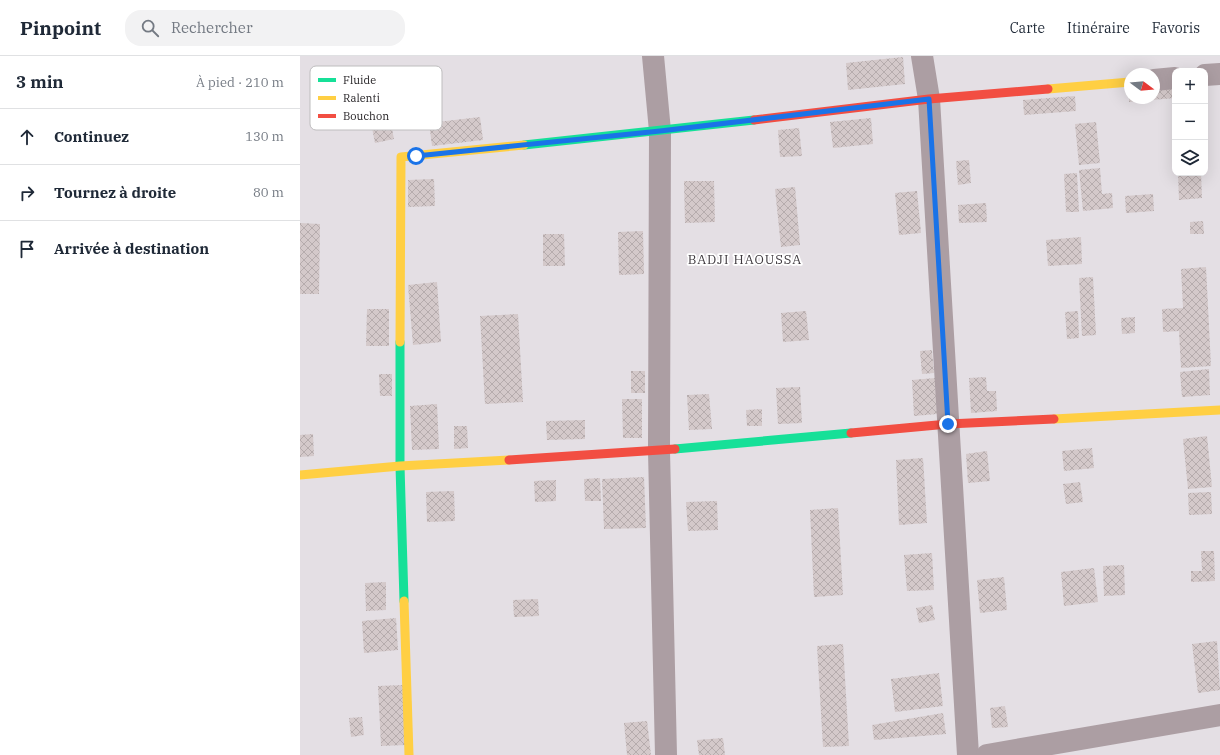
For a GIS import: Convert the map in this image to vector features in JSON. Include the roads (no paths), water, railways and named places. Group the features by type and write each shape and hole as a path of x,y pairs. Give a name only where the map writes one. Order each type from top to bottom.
{"street":[{"path":"653,56 660,131 659,451 666,755"},
{"path":"922,56 929,99 968,755"},
{"path":"1208,75 1220,74"},
{"path":"1160,79 1172,78"},
{"path":"409,755 400,466 401,157 660,131 929,99 1124,83"},
{"path":"300,475 400,466 659,451 948,424 1220,410"},
{"path":"987,755 1220,715"}],"district":[{"name":"BADJI HAOUSSA","path":"745,259"}]}
